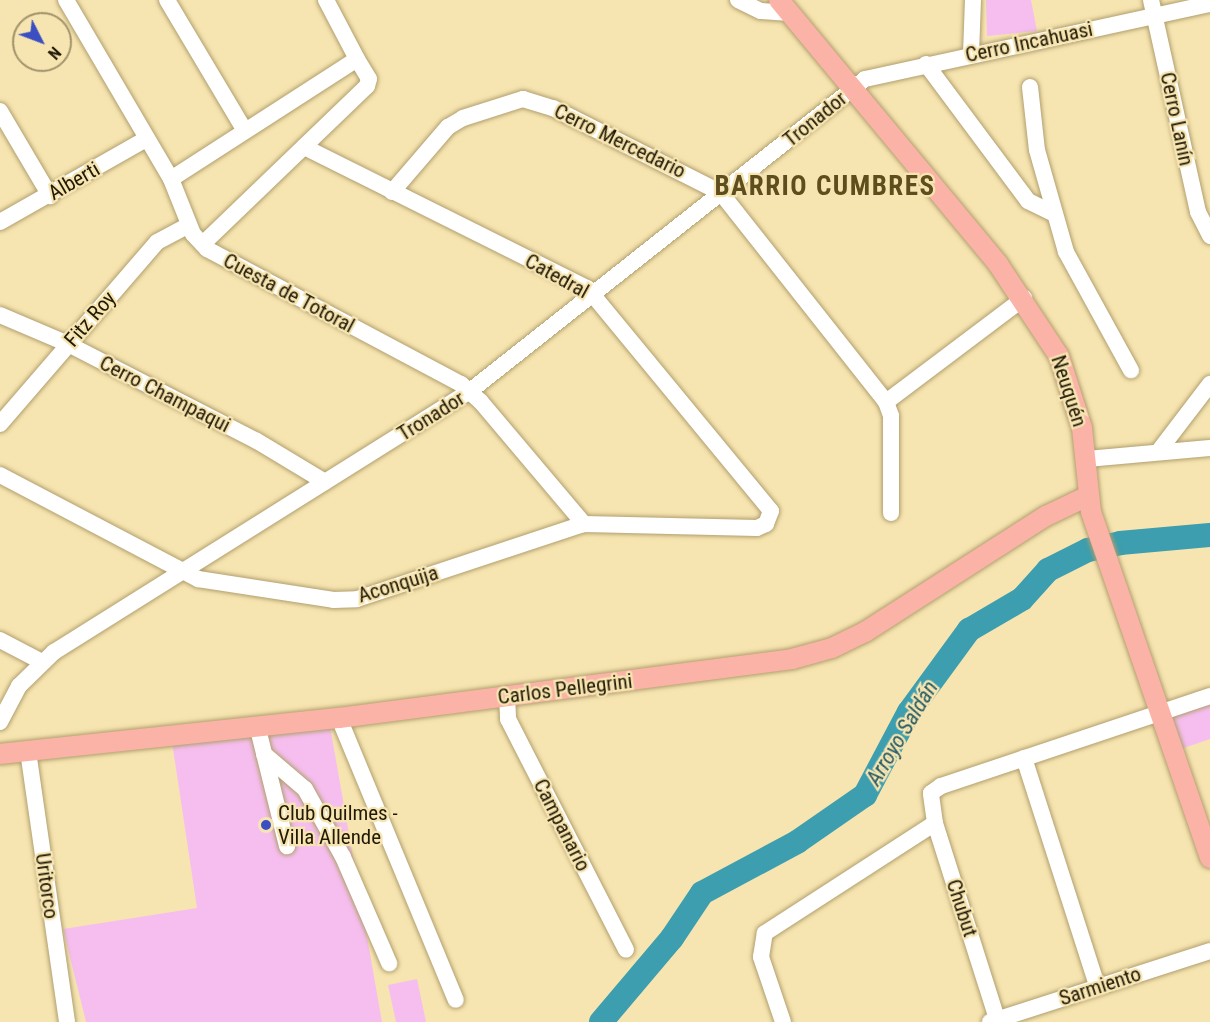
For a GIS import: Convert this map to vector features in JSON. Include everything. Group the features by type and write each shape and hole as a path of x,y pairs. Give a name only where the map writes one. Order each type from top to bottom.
{"main road":[{"name":"Neuquén","path":"785,6 1024,298 1067,374 1087,459 1088,496 1098,530 1210,858"},
{"name":"Carlos Pellegrini","path":"0,753 339,718 792,659 832,648 900,611 1046,516 1088,496"}],"street":[{"name":"Cuesta de Totoral","path":"66,0 171,179 189,225 202,244 470,391 584,524"},
{"path":"167,0 245,131"},
{"path":"202,244 367,86 369,79 326,0"},
{"path":"738,0 761,11 785,6"},
{"path":"970,54 973,0"},
{"name":"Cerro Incahuasi","path":"853,89 874,74 970,54 1153,8 1210,4"},
{"name":"Cerro Lanín","path":"1153,8 1198,212 1210,236"},
{"path":"171,179 357,59"},
{"path":"926,64 1028,201 1053,213"},
{"path":"1030,87 1037,150 1053,213 1077,274 1131,370"},
{"name":"Tronador","path":"0,722 19,686 42,662 470,391 853,89"},
{"name":"Cerro Mercedario","path":"392,192 448,127 462,118 523,99 553,108 721,193 886,402"},
{"path":"0,111 50,195"},
{"name":"Alberti","path":"0,222 146,139"},
{"name":"Catedral","path":"303,147 594,295 771,512"},
{"name":"Fitz Roy","path":"0,424 157,242 189,225"},
{"path":"891,513 891,416 886,402 1024,298"},
{"name":"Cerro Champaqui","path":"0,315 68,344 257,441 325,482"},
{"path":"1158,452 1210,384"},
{"path":"1087,459 1210,448"},
{"name":"Aconquija","path":"0,475 209,583 351,599 584,524 757,528 766,524 771,512"},
{"path":"0,640 42,662"},
{"path":"1097,986 1024,758 1210,696"},
{"name":"Campanario","path":"507,697 508,719 626,950"},
{"path":"339,718 456,1000"},
{"path":"257,725 287,846"},
{"name":"Uritorco","path":"28,751 67,1022"},
{"path":"264,754 305,789 343,856 389,963"},
{"name":"Chubut","path":"995,1021 935,823 931,793 941,786 1024,758"},
{"path":"783,1022 761,957 765,933 935,823"},
{"name":"Sarmiento","path":"995,1021 1210,951"}],"shaded area":[{"path":"986,0 1031,0 1037,31 987,36"},
{"path":"1210,696 1210,739 1175,751 1162,713"},
{"name":"Club Quilmes - Villa Allende","path":"330,726 382,1022 86,1022 63,929 197,908 172,742"},
{"path":"417,979 426,1022 396,1022 388,985"}],"waterway":[{"name":"Arroyo Saldán","path":"601,1022 672,938 702,893 797,842 865,795 909,712 969,630 1022,599 1048,570 1088,550 1120,543 1210,535"}],"place":[{"name":"Club Quilmes - Villa Allende","path":"266,825"}],"district":[{"name":"BARRIO CUMBRES","path":"825,187"}]}
